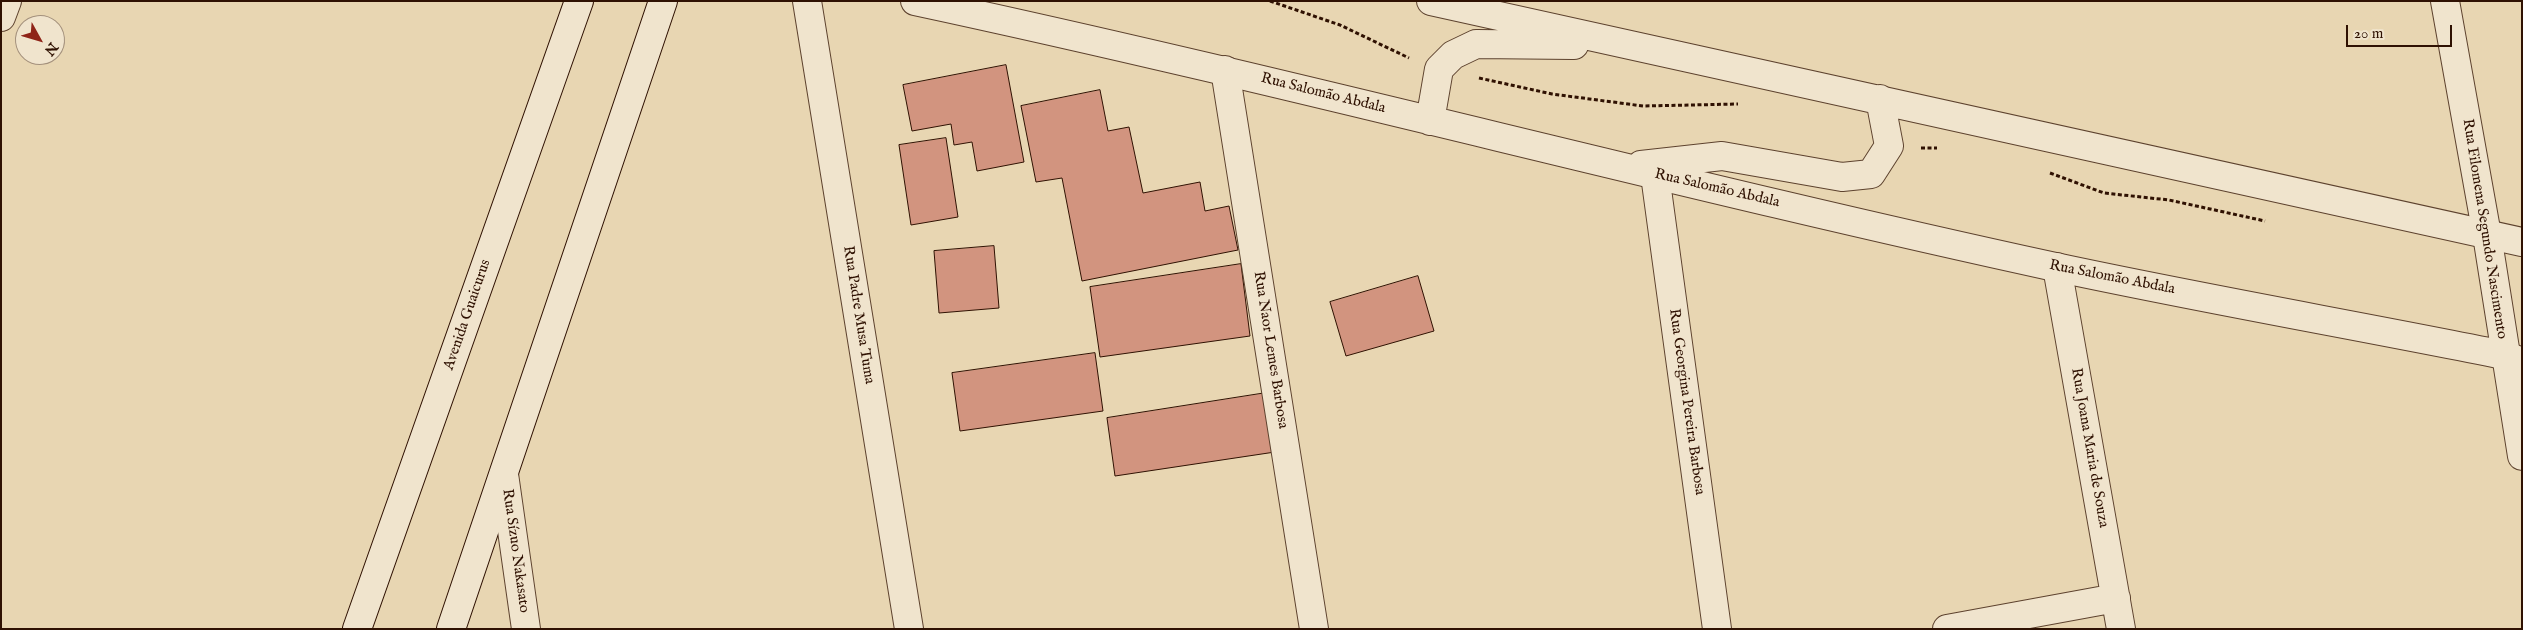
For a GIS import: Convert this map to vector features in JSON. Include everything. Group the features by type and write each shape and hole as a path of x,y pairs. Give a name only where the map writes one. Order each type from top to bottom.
{"street":[{"path":"1,17 7,1"},
{"name":"Avenida Guaicurus","path":"357,629 579,1"},
{"path":"451,629 663,1"},
{"name":"Rua Padre Musa Tuma","path":"807,1 909,629"},
{"name":"Rua Salomão Abdala","path":"915,1 1226,70 1622,168 2057,267 2513,358"},
{"path":"1431,1 2522,242"},
{"name":"Rua Filomena Segundo Nascimento","path":"2445,1 2487,235 2513,358 2522,456"},
{"path":"1430,121 1439,69 1453,55 1476,44 1633,46"},
{"name":"Rua Naor Lemes Barbosa","path":"1226,70 1314,629"},
{"path":"1622,168 1722,156 1842,177 1870,174 1889,146 1880,99"},
{"name":"Rua Georgina Pereira Barbosa","path":"1655,175 1717,629"},
{"name":"Rua Joana Maria de Souza","path":"2057,267 2121,629"},
{"name":"Rua Sízuo Nakasato","path":"504,474 526,629"},
{"path":"1947,629 2116,598"}],"building":[{"path":"1006,65 1024,162 977,171 972,142 954,145 951,124 912,131 903,85"},
{"path":"1100,90 1108,131 1129,127 1143,193 1200,182 1205,211 1229,206 1238,250 1082,281 1062,178 1036,182 1021,106"},
{"path":"946,138 958,217 911,225 899,145"},
{"path":"994,246 999,308 939,313 934,251"},
{"path":"1241,264 1250,336 1100,357 1090,287"},
{"path":"1418,276 1434,331 1346,356 1330,302"},
{"path":"1095,353 1103,411 960,431 952,373"},
{"path":"1266,393 1275,452 1115,476 1107,418"}]}
